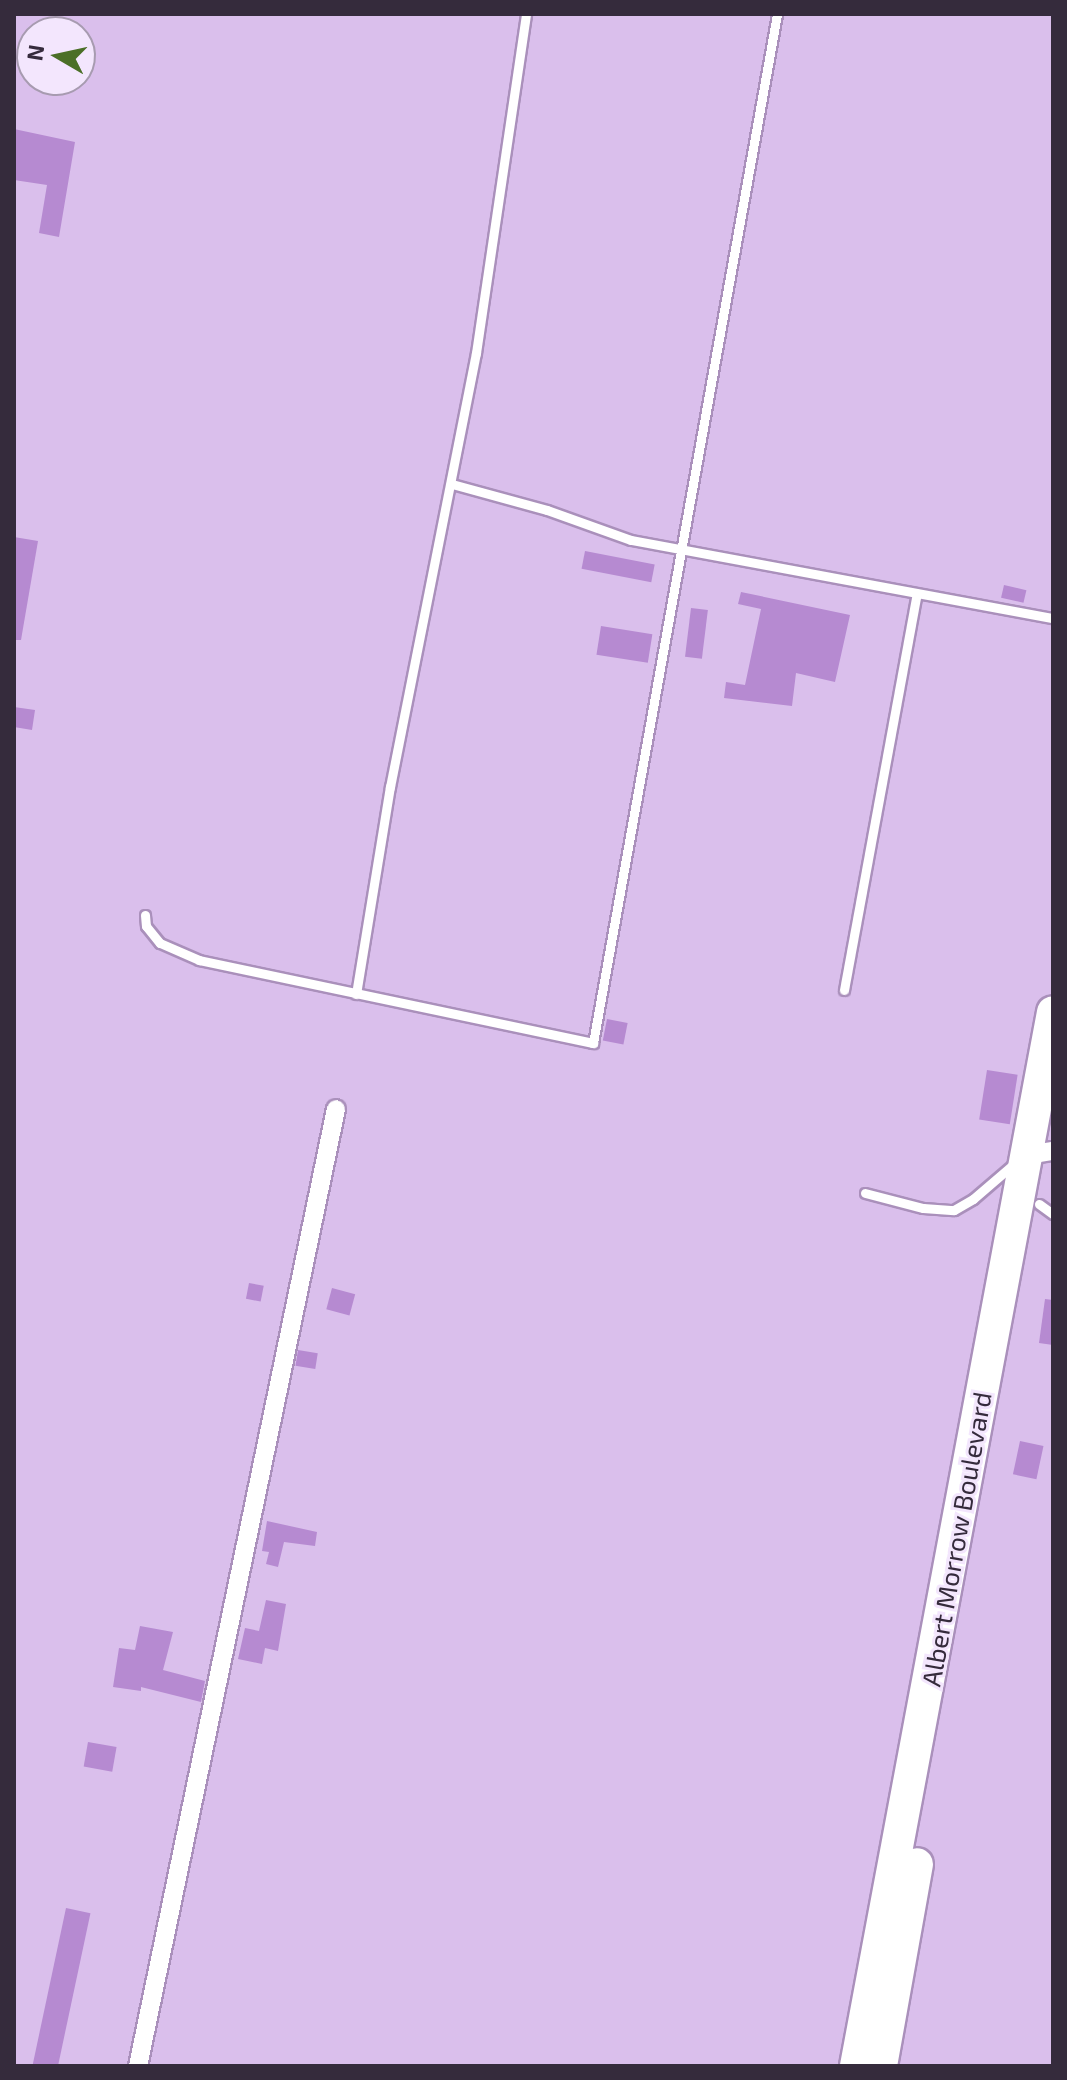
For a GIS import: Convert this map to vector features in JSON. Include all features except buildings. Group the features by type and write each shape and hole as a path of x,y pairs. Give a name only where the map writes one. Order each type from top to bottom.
{"highway":[{"name":"Albert Morrow Boulevard","path":"881,2066 1046,1209 1053,1012"},
{"name":"Albert Morrow Boulevard","path":"856,2066 1046,1147"}],"street":[{"path":"138,2066 336,1109"}],"lane":[{"path":"356,994 390,787 452,484 499,211 526,14"},
{"path":"145,915 150,933 185,955 593,1043 777,14"},
{"path":"452,484 547,510 631,540 1053,618"},
{"path":"844,990 917,594"},
{"path":"865,1193 923,1208 954,1210 973,1199 995,1177 1046,1147"}]}
